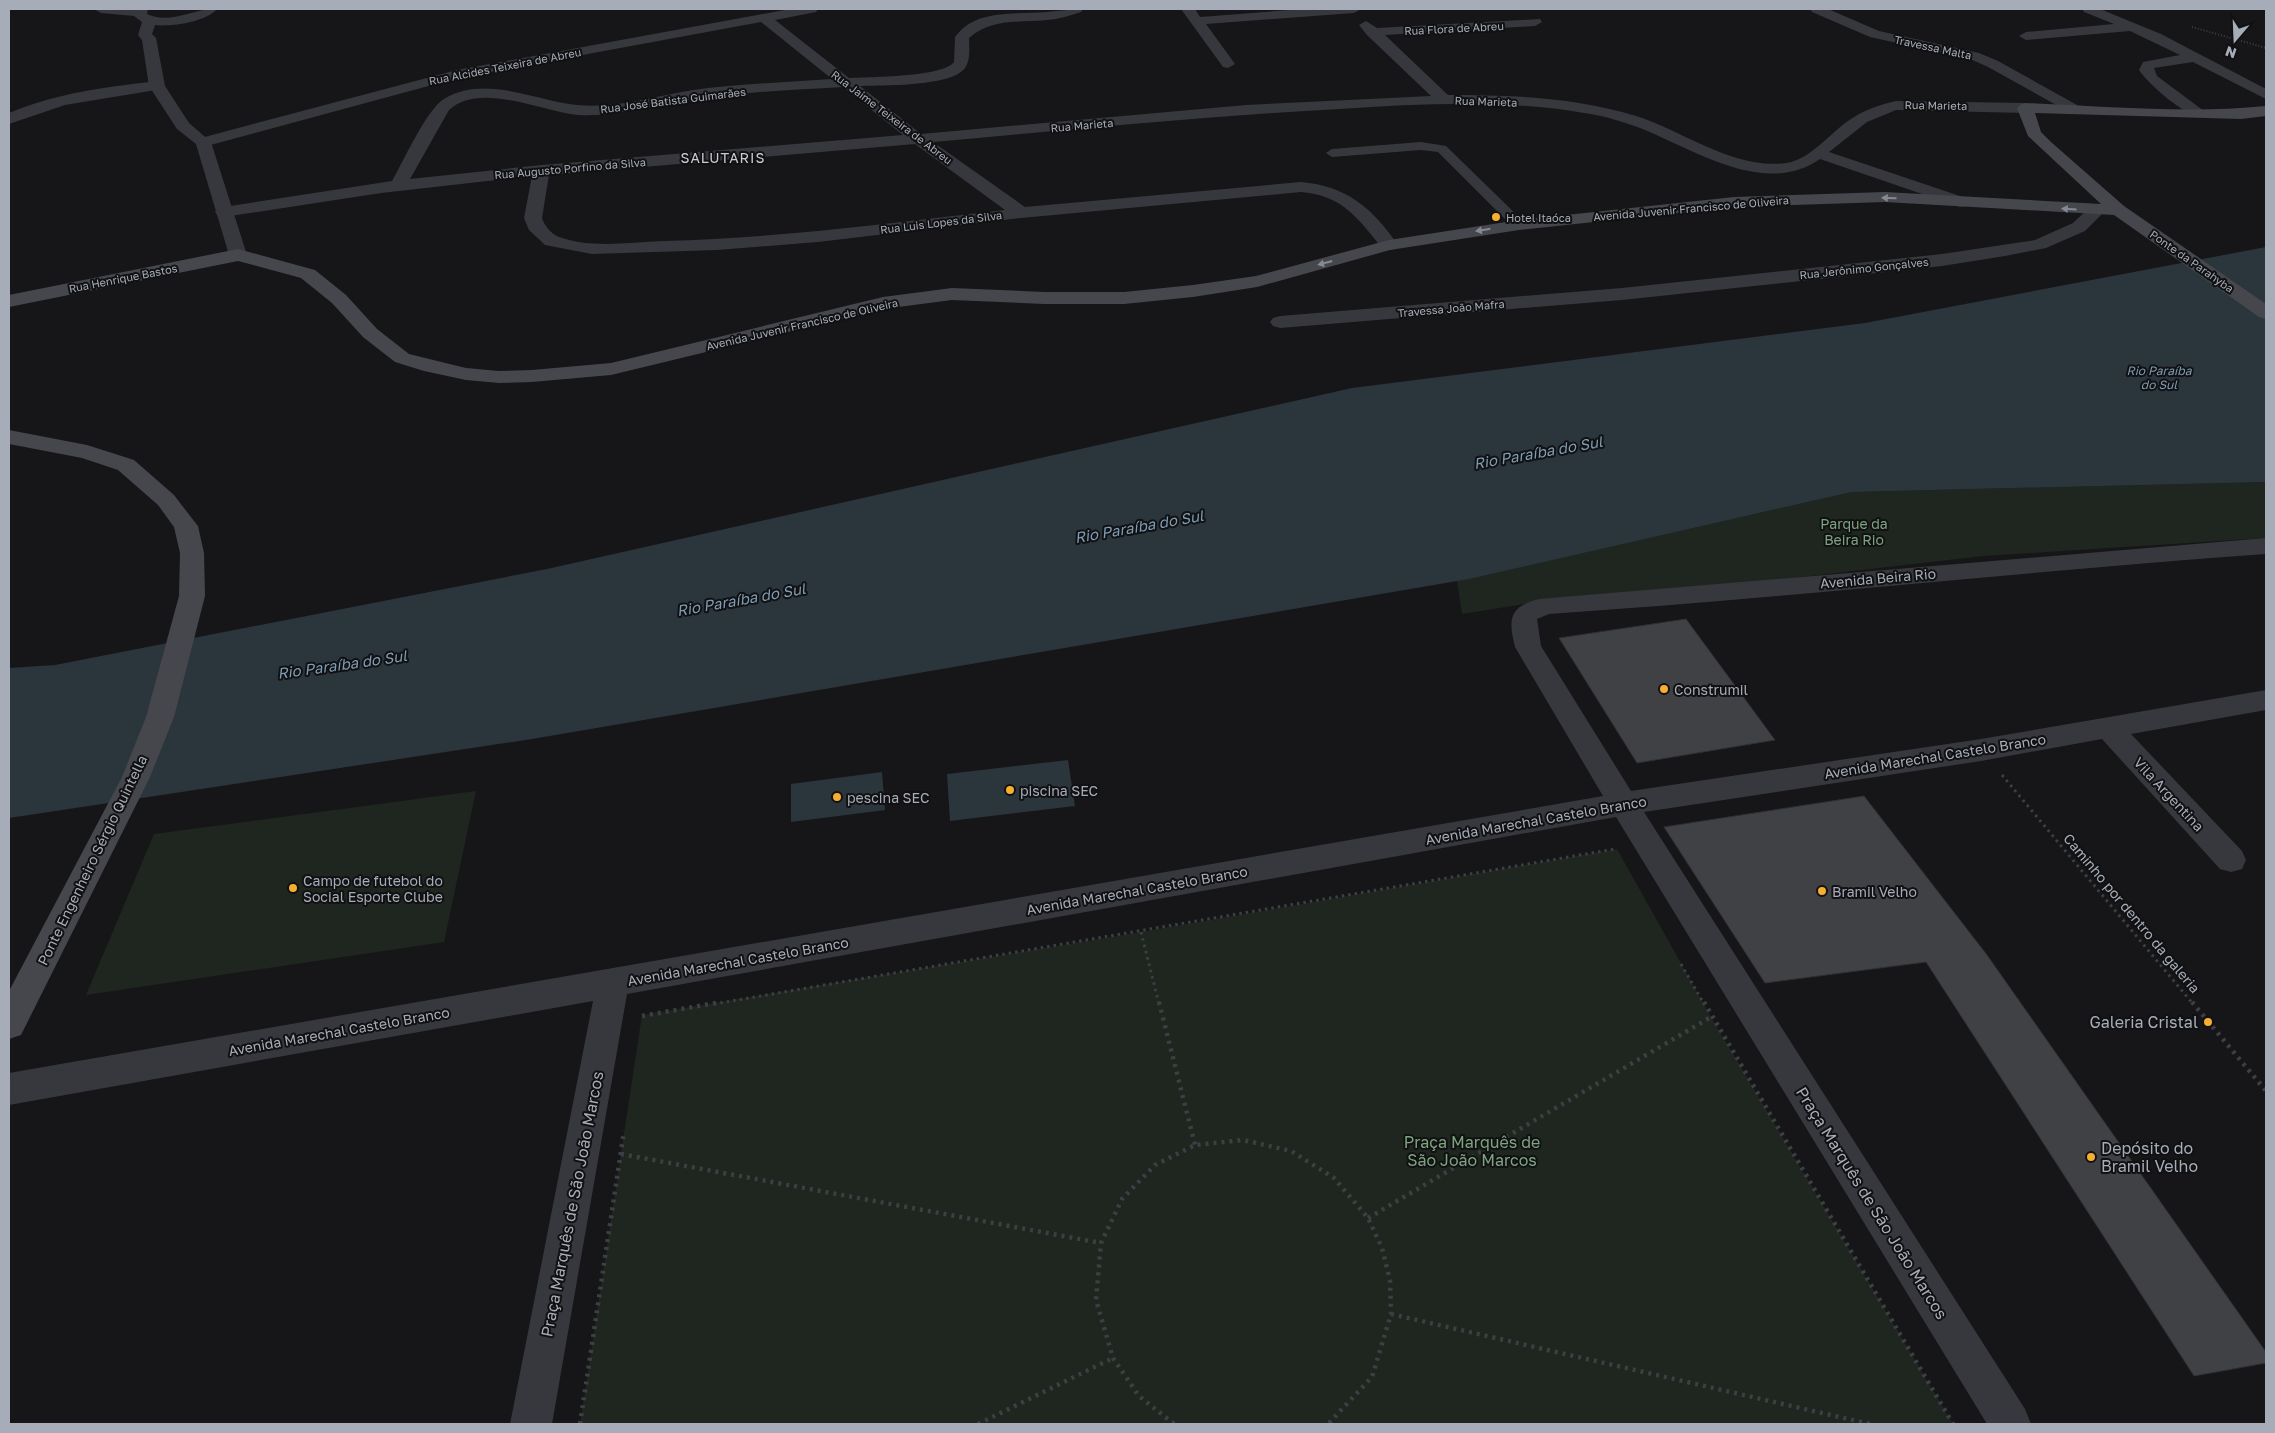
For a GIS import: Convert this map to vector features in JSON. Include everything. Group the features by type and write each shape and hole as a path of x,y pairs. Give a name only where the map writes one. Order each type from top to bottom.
{"main road":[{"path":"2025,108 2072,108 2200,114 2266,112"},
{"name":"Ponte da Parahyba","path":"2025,108 2034,133 2118,210 2266,313"},
{"name":"Avenida Juvenir Francisco de Oliveira","path":"238,255 308,274 339,299 370,333 402,358 431,367 499,377 569,374 611,369 883,303 916,298 952,294 1035,298 1124,298 1194,291 1257,281 1389,244 1519,225 1692,206 1786,199 1885,197 2096,211 2118,210"},
{"name":"Rua Henrique Bastos","path":"9,302 238,255"},
{"name":"Ponte Engenheiro Sérgio Quintella","path":"9,437 88,452 126,466 166,500 186,526 192,554 192,596 160,717 136,777 11,1020"}],"street":[{"path":"101,9 144,14 169,20 188,17"},
{"path":"149,38 188,17 210,9"},
{"name":"Rua Alcides Teixeira de Abreu","path":"203,142 457,74 811,9"},
{"name":"Rua José Batista Guimarães","path":"398,185 439,112 450,101 459,98 490,94 509,95 563,108 602,110 704,94 928,77 945,74 956,69 961,62 962,38 977,25 988,20 1046,17 1076,9"},
{"path":"1188,9 1228,64"},
{"path":"1196,21 1353,9 1372,32 1444,100"},
{"name":"Travessa Malta","path":"1817,9 1875,34 1974,56 1993,64 2072,108"},
{"path":"2089,9 2133,27 2197,58 2266,95"},
{"path":"144,14 145,35 149,38 157,86 182,126 203,142 238,255"},
{"path":"1470,15 1482,27"},
{"name":"Rua Jaime Teixeira de Abreu","path":"764,18 918,139 1021,213"},
{"name":"Rua Flora de Abreu","path":"1372,32 1482,27 1535,22"},
{"path":"2026,36 2133,27"},
{"path":"2197,58 2159,62 2148,66 2146,70 2152,79 2200,114"},
{"path":"9,118 25,111 82,96 157,86"},
{"name":"Rua Marieta","path":"918,139 1289,108 1444,100 1536,103 1606,112 1670,134 1742,164 1782,169 1798,166 1818,153 1851,125 1884,107 1912,104 2025,108"},
{"name":"Rua Augusto Porfino da Silva","path":"224,212 398,185 542,170 918,139"},
{"path":"1818,153 1960,202"},
{"name":"Rua Luis Lopes da Silva","path":"542,170 534,207 533,218 535,226 551,241 592,249 717,245 818,237 1021,213 1292,187 1310,187 1335,194 1353,203 1389,244"},
{"name":"Rua Jerônimo Gonçalves","path":"1622,294 1932,261 2005,251 2040,244 2061,236 2079,226 2096,211"},
{"name":"Travessa João Mafra","path":"1280,322 1622,294"},
{"name":"Avenida Beira Rio","path":"1528,647 1522,624 1524,614 1530,610 1549,605 1700,594 2082,559 2266,546"},
{"name":"Praça Marquês de São João Marcos","path":"1528,647 1623,804 2010,1424"},
{"name":"Avenida Marechal Castelo Branco","path":"9,1089 1623,804 1980,750 2266,700"},
{"name":"Vila Argentina","path":"2108,728 2231,860"},
{"name":"Praça Marquês de São João Marcos","path":"531,1424 613,983"}],"lane":[{"path":"1332,153 1435,147 1442,149 1519,225"}],"path":[{"path":"2190,27 2266,48"},
{"name":"Caminho por dentro da galeria","path":"1980,750 2266,1091"},
{"path":"640,1024 642,1015 1141,932 1617,849 1622,857"},
{"path":"1141,932 1195,1145"},
{"path":"1678,958 1711,1017 1953,1424"},
{"path":"1368,1218 1711,1017"},
{"path":"580,1424 625,1126"},
{"path":"1174,1424 1139,1396 1113,1358 1096,1300 1102,1243 1122,1199 1155,1165 1195,1145 1243,1140 1291,1151 1334,1178 1368,1218 1382,1248 1390,1280 1391,1314 1372,1377 1328,1424"},
{"path":"621,1154 1102,1243"},
{"path":"1391,1314 1870,1424"},
{"path":"978,1424 1113,1358"}],"green space":[{"name":"Parque da Beira Rio","path":"2266,482 2266,538 1983,556 1663,593 1525,604 1462,614 1457,581 1852,492"},
{"name":"Campo de futebol do Social Esporte Clube","path":"476,791 444,942 86,995 154,834"},
{"name":"Praça Marquês de São João Marcos","path":"1617,849 1711,1017 1953,1424 580,1424 642,1015 1141,932"}],"water":[{"name":"Rio Paraíba do Sul","path":"2266,247 2266,482 1852,492 1469,579 532,739 9,818 9,668 55,665 547,569 1352,388 1865,323"},
{"name":"piscina SEC","path":"1068,760 1075,806 950,821 947,774"},
{"name":"pescina SEC","path":"882,772 885,810 791,822 791,784"}],"building":[{"name":"Construmil","path":"1686,619 1775,740 1637,763 1559,638"},
{"path":"1864,796 1987,955 2266,1352 2266,1363 2194,1376 1926,962 1765,983 1664,827"}],"place":[{"name":"Hotel Itaóca","path":"1496,217"},
{"name":"Construmil","path":"1664,689"},
{"name":"piscina SEC","path":"1010,790"},
{"name":"pescina SEC","path":"837,797"},
{"name":"Campo de futebol do Social Esporte Clube","path":"293,888"},
{"name":"Bramil Velho","path":"1822,891"},
{"name":"Galeria Cristal","path":"2208,1022"},
{"name":"Depósito do Bramil Velho","path":"2091,1157"}],"district":[{"name":"SALUTARIS","path":"723,157"}]}
